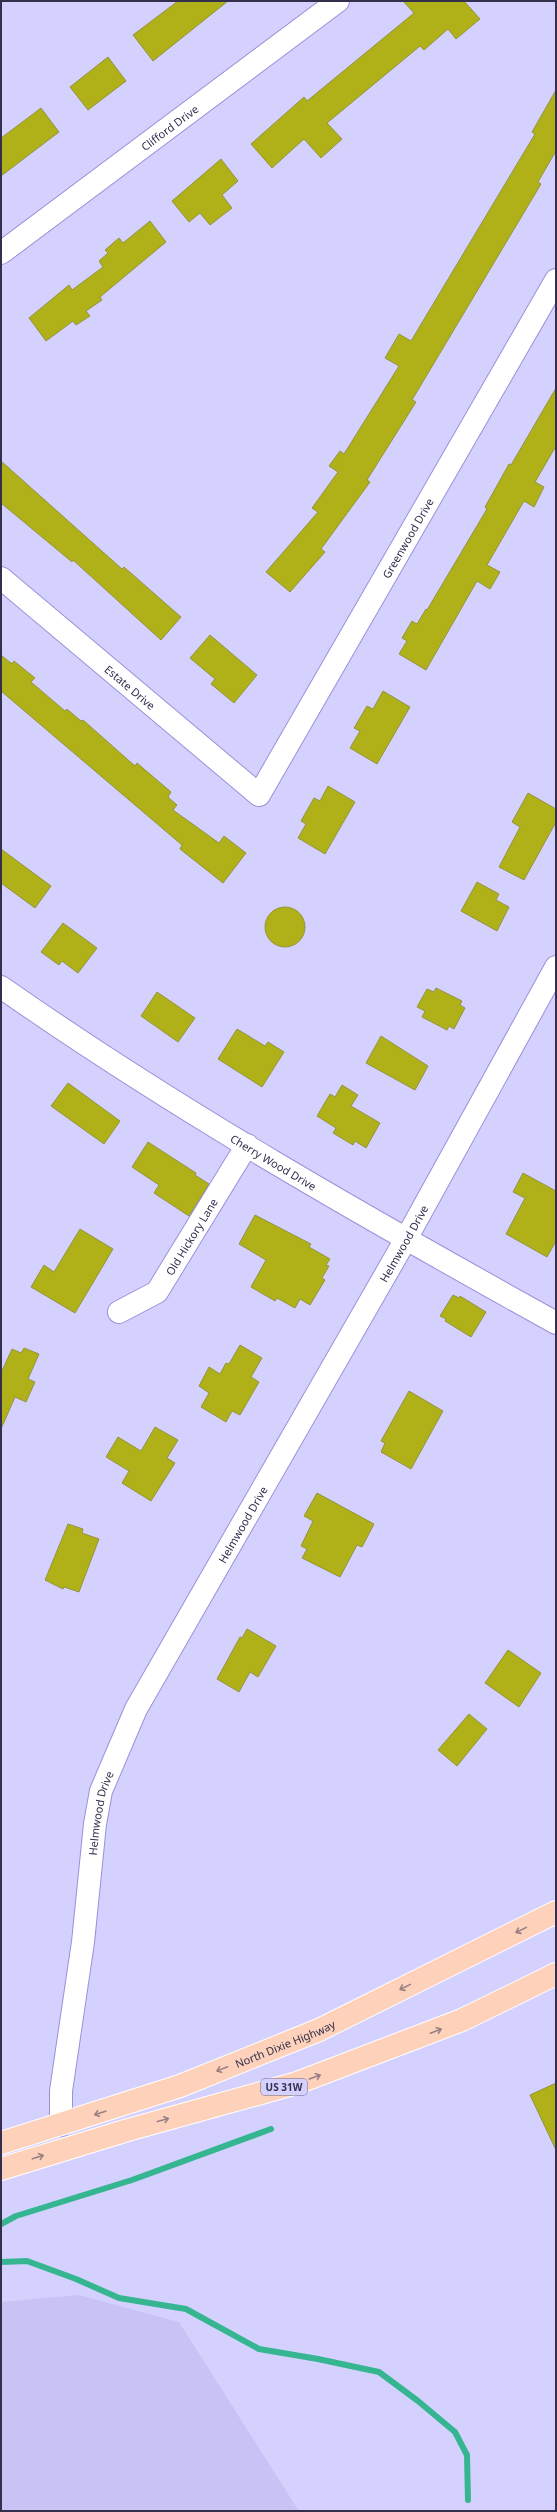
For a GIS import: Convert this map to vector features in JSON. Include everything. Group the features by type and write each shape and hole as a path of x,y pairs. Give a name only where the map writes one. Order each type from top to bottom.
{"main road":[{"name":"North Dixie Highway","path":"1,2143 180,2086 319,2030 556,1912"},
{"name":"US 31W","path":"1,2169 128,2130 297,2083 462,2020 556,1974"}],"street":[{"name":"Clifford Drive","path":"1,253 338,1"},
{"name":"Greenwood Drive","path":"259,795 556,280"},
{"name":"Estate Drive","path":"1,578 259,795"},
{"name":"Helmwood Drive","path":"61,2125 61,2091 74,2007 90,1883 95,1824 101,1791 136,1709 406,1239 556,967"},
{"name":"Cherry Wood Drive","path":"1,986 64,1030 247,1145 406,1239 556,1322"},
{"name":"Old Hickory Lane","path":"119,1312 157,1292 247,1145"}],"shaded area":[{"path":"79,2295 179,2322 299,2511 1,2511 1,2302"}],"building":[{"path":"178,1 228,1 153,61 133,35"},
{"path":"403,1 464,1 480,19 456,39 448,29 424,50 420,46 327,123 342,139 321,158 304,139 272,168 251,144 304,97 307,101 414,13"},
{"path":"108,57 126,81 88,110 70,87"},
{"path":"556,90 556,151 538,182 541,184 412,400 416,402 367,480 370,482 321,549 325,552 290,592 266,572 318,512 312,508 338,472 329,466 340,451 344,454 399,366 385,358 399,334 411,341 535,134 532,132"},
{"path":"41,108 59,132 1,176 1,138"},
{"path":"221,159 238,181 222,195 232,208 210,225 200,213 189,222 172,201"},
{"path":"150,221 166,242 100,297 102,300 86,311 90,316 76,325 73,321 46,341 29,318 69,285 72,290 103,267 99,261 108,253 105,250 119,238 123,243"},
{"path":"556,388 556,446 535,482 544,487 534,507 524,501 487,565 500,572 490,589 477,581 426,670 399,654 407,641 402,638 412,621 417,624 426,609 427,610 487,509 485,507 509,464 511,465"},
{"path":"1,461 122,569 124,567 181,617 161,640 73,560 72,562 1,503"},
{"path":"210,635 257,675 234,703 211,684 215,679 190,658"},
{"path":"1,655 12,664 14,661 35,678 31,682 65,711 67,709 81,721 83,720 135,766 137,763 171,792 168,797 177,805 173,810 219,843 224,836 246,853 223,883 180,849 182,845 1,691"},
{"path":"383,691 410,707 377,764 350,748 360,731 354,728 367,706 373,709"},
{"path":"328,786 355,802 325,854 298,838 306,824 301,821 314,798 320,801"},
{"path":"528,793 556,809 556,822 524,880 499,867 520,827 512,822"},
{"path":"1,849 51,886 35,908 1,883"},
{"path":"477,882 499,894 496,900 509,907 497,931 461,911"},
{"path":"281,907 289,907 296,910 302,916 305,927 302,938 296,944 289,947 281,947 274,944 268,938 265,931 265,923 268,916 274,910"},
{"path":"63,923 97,948 78,973 62,961 59,965 41,952"},
{"path":"436,988 462,1001 460,1005 465,1008 454,1029 449,1026 447,1030 422,1017 425,1011 417,1007 427,989 434,992"},
{"path":"157,992 195,1018 178,1042 141,1016"},
{"path":"237,1029 265,1046 268,1042 284,1052 262,1087 218,1059"},
{"path":"381,1036 428,1066 415,1090 366,1063"},
{"path":"68,1083 120,1121 104,1144 51,1106"},
{"path":"342,1085 358,1095 351,1106 380,1123 366,1148 355,1141 353,1145 333,1133 336,1128 317,1116 330,1094 335,1097"},
{"path":"148,1142 196,1173 195,1175 209,1184 189,1216 154,1193 159,1185 132,1167"},
{"path":"523,1173 556,1191 556,1241 547,1257 506,1234 525,1198 513,1192"},
{"path":"255,1215 311,1244 309,1247 330,1259 326,1265 329,1266 322,1278 325,1280 310,1305 300,1299 295,1308 277,1298 275,1301 251,1287 266,1260 239,1244"},
{"path":"80,1229 113,1249 75,1313 31,1287 44,1265 54,1272"},
{"path":"453,1295 459,1298 460,1296 486,1312 471,1337 445,1321 446,1319 440,1316"},
{"path":"240,1345 262,1358 251,1377 259,1382 240,1415 232,1411 226,1422 201,1407 209,1393 199,1386 209,1367 220,1374 226,1363 229,1364"},
{"path":"24,1348 39,1354 28,1379 35,1382 26,1402 15,1397 1,1429 1,1373 12,1349 21,1353"},
{"path":"409,1391 443,1411 411,1469 381,1452 385,1443 381,1441"},
{"path":"155,1427 178,1440 167,1458 175,1463 151,1501 122,1483 129,1471 106,1457 118,1437 141,1451"},
{"path":"317,1493 374,1524 362,1547 357,1545 340,1577 302,1558 307,1549 301,1546 313,1521 304,1516"},
{"path":"68,1524 83,1529 82,1533 99,1539 79,1592 64,1587 63,1589 45,1580"},
{"path":"247,1629 276,1646 258,1677 250,1672 239,1692 217,1679 240,1637 242,1638"},
{"path":"508,1650 541,1673 519,1707 485,1683"},
{"path":"469,1714 487,1729 457,1766 438,1750"},
{"path":"556,2083 556,2150 530,2095"}],"waterway":[{"path":"1,2224 16,2216 132,2180 271,2129"},
{"path":"1,2262 27,2261 76,2279 119,2298 186,2309 259,2349 318,2359 379,2372 418,2401 455,2432 467,2455 468,2500"}]}
